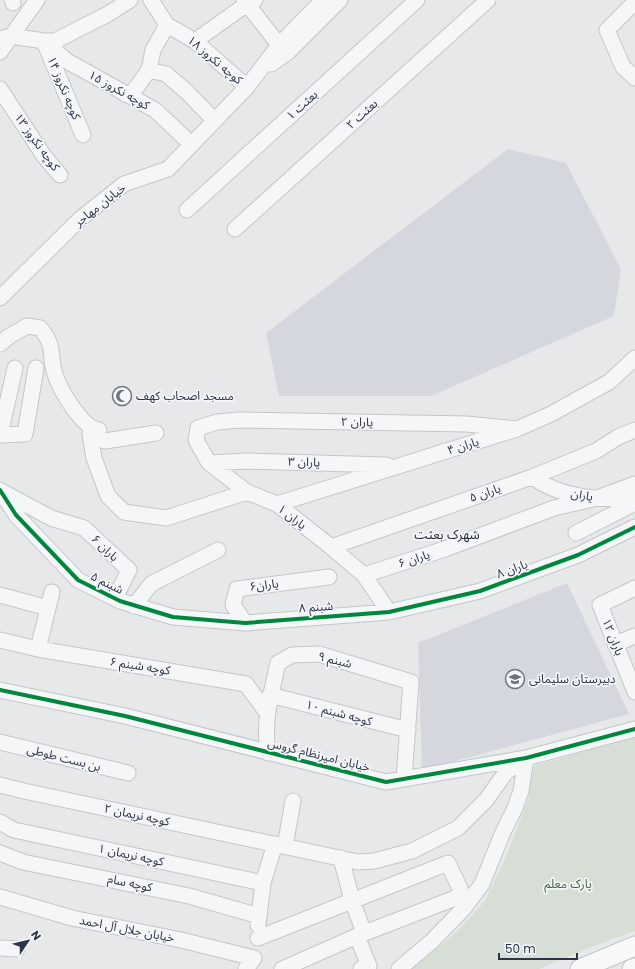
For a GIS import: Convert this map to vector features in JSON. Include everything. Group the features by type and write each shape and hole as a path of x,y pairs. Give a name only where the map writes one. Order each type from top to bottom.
{"main road":[{"path":"580,969 635,946"}],"street":[{"path":"0,52 5,37 37,0"},
{"path":"5,37 44,41 55,40 108,14 130,0"},
{"name":"کوچه نکروز ۱۸","path":"151,0 167,25 195,41 247,87"},
{"name":"خیابان مهاجر","path":"0,298 80,219 124,184 168,168 247,87 279,45 323,0"},
{"name":"خیابان مهاجر","path":"258,74 288,52 340,0"},
{"name":"بعثت ۱","path":"187,210 416,0"},
{"name":"بعثت ۲","path":"235,229 488,0"},
{"path":"195,41 249,1 279,45"},
{"path":"635,2 607,30 623,67 635,78"},
{"path":"125,94 132,92 149,70 153,50 167,25"},
{"name":"کوچه نکروز ۱۵","path":"44,41 67,61 155,110 191,144"},
{"name":"کوچه نکروز ۱۴","path":"44,41 83,135"},
{"path":"149,70 166,74 187,92 214,120"},
{"name":"کوچه نکروز ۱۳","path":"0,89 36,145 60,175"},
{"path":"0,344 8,337 27,326 40,328 48,337 55,375 66,397 81,418 94,430 99,430"},
{"name":"یاران ۴","path":"277,504 517,429 551,414 609,382 635,358"},
{"path":"15,368 0,435 25,434 36,368"},
{"name":"یاران ۲","path":"198,428 217,422 239,420 467,424 517,429"},
{"name":"یاران ۱","path":"198,428 196,440 210,463 247,492 277,504 331,547 364,575 389,612"},
{"name":"یاران ۵","path":"331,547 532,477 596,451 618,437 635,430"},
{"path":"156,433 105,441 90,434 94,458 108,496 124,512 166,518 247,492"},
{"name":"یاران ۳","path":"210,463 247,461 398,466"},
{"name":"یاران","path":"532,477 544,485 566,493 597,498 623,498 635,496"},
{"path":"597,498 635,484"},
{"name":"باران ۶","path":"0,490 51,518 84,528 128,570 115,598"},
{"name":"شبنم ۵","path":"0,490 16,515 78,580 134,606 173,617 245,622"},
{"name":"یاران ۶","path":"364,575 445,549 554,508 597,498"},
{"path":"576,533 635,503"},
{"name":"یاران ۸","path":"389,612 480,591 578,555 635,527"},
{"path":"134,606 151,584 218,550"},
{"name":"یاران۶","path":"245,622 233,605 237,589 328,577"},
{"name":"باران ۱۲","path":"635,588 600,605 635,692"},
{"path":"38,649 52,592"},
{"path":"0,595 48,608"},
{"name":"شبنم ۸","path":"245,622 389,612"},
{"path":"615,644 635,636"},
{"name":"کوچه شبنم ۶","path":"0,640 38,649 246,684 267,713"},
{"name":"شبنم ۹","path":"268,753 265,735 270,695 278,663 292,655 319,654 411,682 408,730"},
{"name":"خیابان امیرنظام گروس","path":"0,690 125,716 386,782 526,758 635,728"},
{"name":"کوچه شبنم ۱۰","path":"270,695 408,730"},
{"path":"404,779 408,730"},
{"name":"بن بست طوطی","path":"0,742 128,773"},
{"path":"399,969 432,940 464,908 482,884 521,792 526,758"},
{"name":"کوچه نریمان ۲","path":"0,784 24,791 358,862 374,861 412,851 458,828 486,800 506,772 526,758"},
{"path":"251,965 258,938 263,883 280,845 293,801"},
{"name":"کوچه نریمان ۱","path":"0,822 14,830 263,883"},
{"name":"کوچه سام","path":"0,853 23,862 189,896 259,916"},
{"path":"341,858 369,966 361,969"},
{"path":"258,938 448,863 464,895 361,935 282,969"},
{"name":"خیابان جلال آل احمد","path":"0,897 72,918 181,940 251,965"},
{"path":"0,948 16,949"}],"shaded area":[{"path":"508,149 566,163 621,269 614,316 431,396 279,396 266,333"},
{"name":"دبیرستان سلیمانی","path":"567,583 629,714 422,770 418,643"}],"green space":[{"name":"پارک معلم","path":"635,737 635,931 591,947 539,969 410,969 457,932 485,901 506,857 528,800 534,766"}],"cycle path":[{"path":"0,490 16,515 78,580 120,601 173,617 245,623 389,612 480,591 578,555 635,527"},
{"path":"0,690 125,716 386,782 526,758 635,729"}],"place":[{"name":"مسجد اصحاب کهف","path":"122,396"},
{"name":"دبیرستان سلیمانی","path":"515,679"}],"district":[{"name":"شهرک بعثت","path":"447,534"}]}
